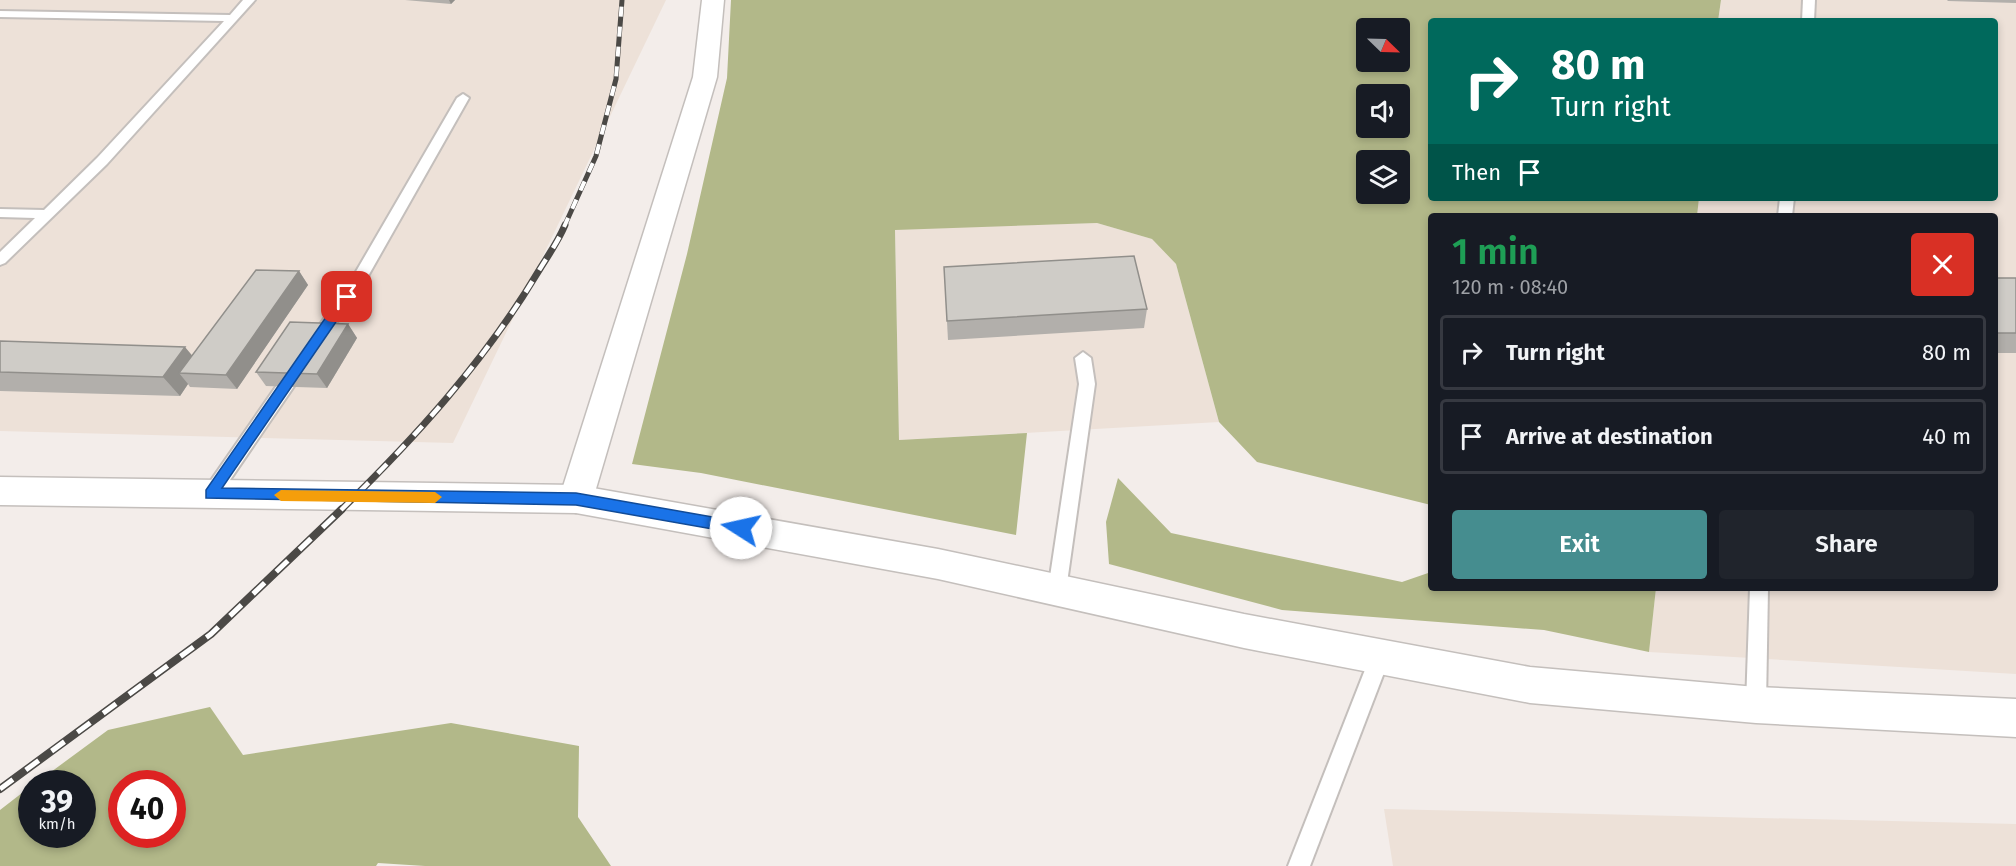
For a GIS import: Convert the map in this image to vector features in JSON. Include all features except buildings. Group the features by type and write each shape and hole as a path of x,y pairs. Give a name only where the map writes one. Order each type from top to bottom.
{"street":[{"path":"576,499 705,77 713,0"},
{"path":"0,491 576,499 938,564 1244,632 1530,685 1756,705 2016,718"}],"lane":[{"path":"0,260 102,161 249,0"},
{"path":"1808,18 1809,0"},
{"path":"0,14 233,18"},
{"path":"211,494 360,278 463,99"},
{"path":"0,213 48,214"},
{"path":"1057,590 1087,384 1083,358"},
{"path":"1756,705 1759,591"},
{"path":"1299,866 1380,657"}],"shaded area":[{"path":"0,0 666,0 453,443 0,431"},
{"path":"1721,0 2016,0 2016,674 1649,652 1656,591 1998,591 1998,213 1697,213 1699,201 1998,201 1998,18 1718,18"},
{"path":"1097,223 1152,239 1176,264 1219,422 899,440 895,229"},
{"path":"1384,809 2016,824 2016,866 1393,866"}],"green space":[{"path":"731,0 1721,0 1718,18 1428,18 1428,201 1699,201 1697,213 1428,213 1428,504 1257,462 1219,422 1176,264 1152,239 1097,223 895,230 899,440 1027,433 1016,535 701,473 632,464 687,254 727,78"},
{"path":"1118,478 1171,533 1402,582 1428,573 1428,591 1656,591 1649,652 1544,630 1282,610 1109,564 1106,522"},
{"path":"210,707 243,755 451,723 579,746 578,817 611,866 425,866 378,863 376,866 0,866 0,810 18,796 18,848 96,848 96,770 54,770 108,730"}],"railway":[{"path":"564,227 596,156 616,79 622,0"},
{"path":"342,509 421,427 472,368 517,305 564,227"},
{"path":"0,789 211,634 342,509"}],"slow traffic":[{"path":"281,495 435,497"}],"route":[{"path":"347,297 211,494 576,499 741,528"}]}
